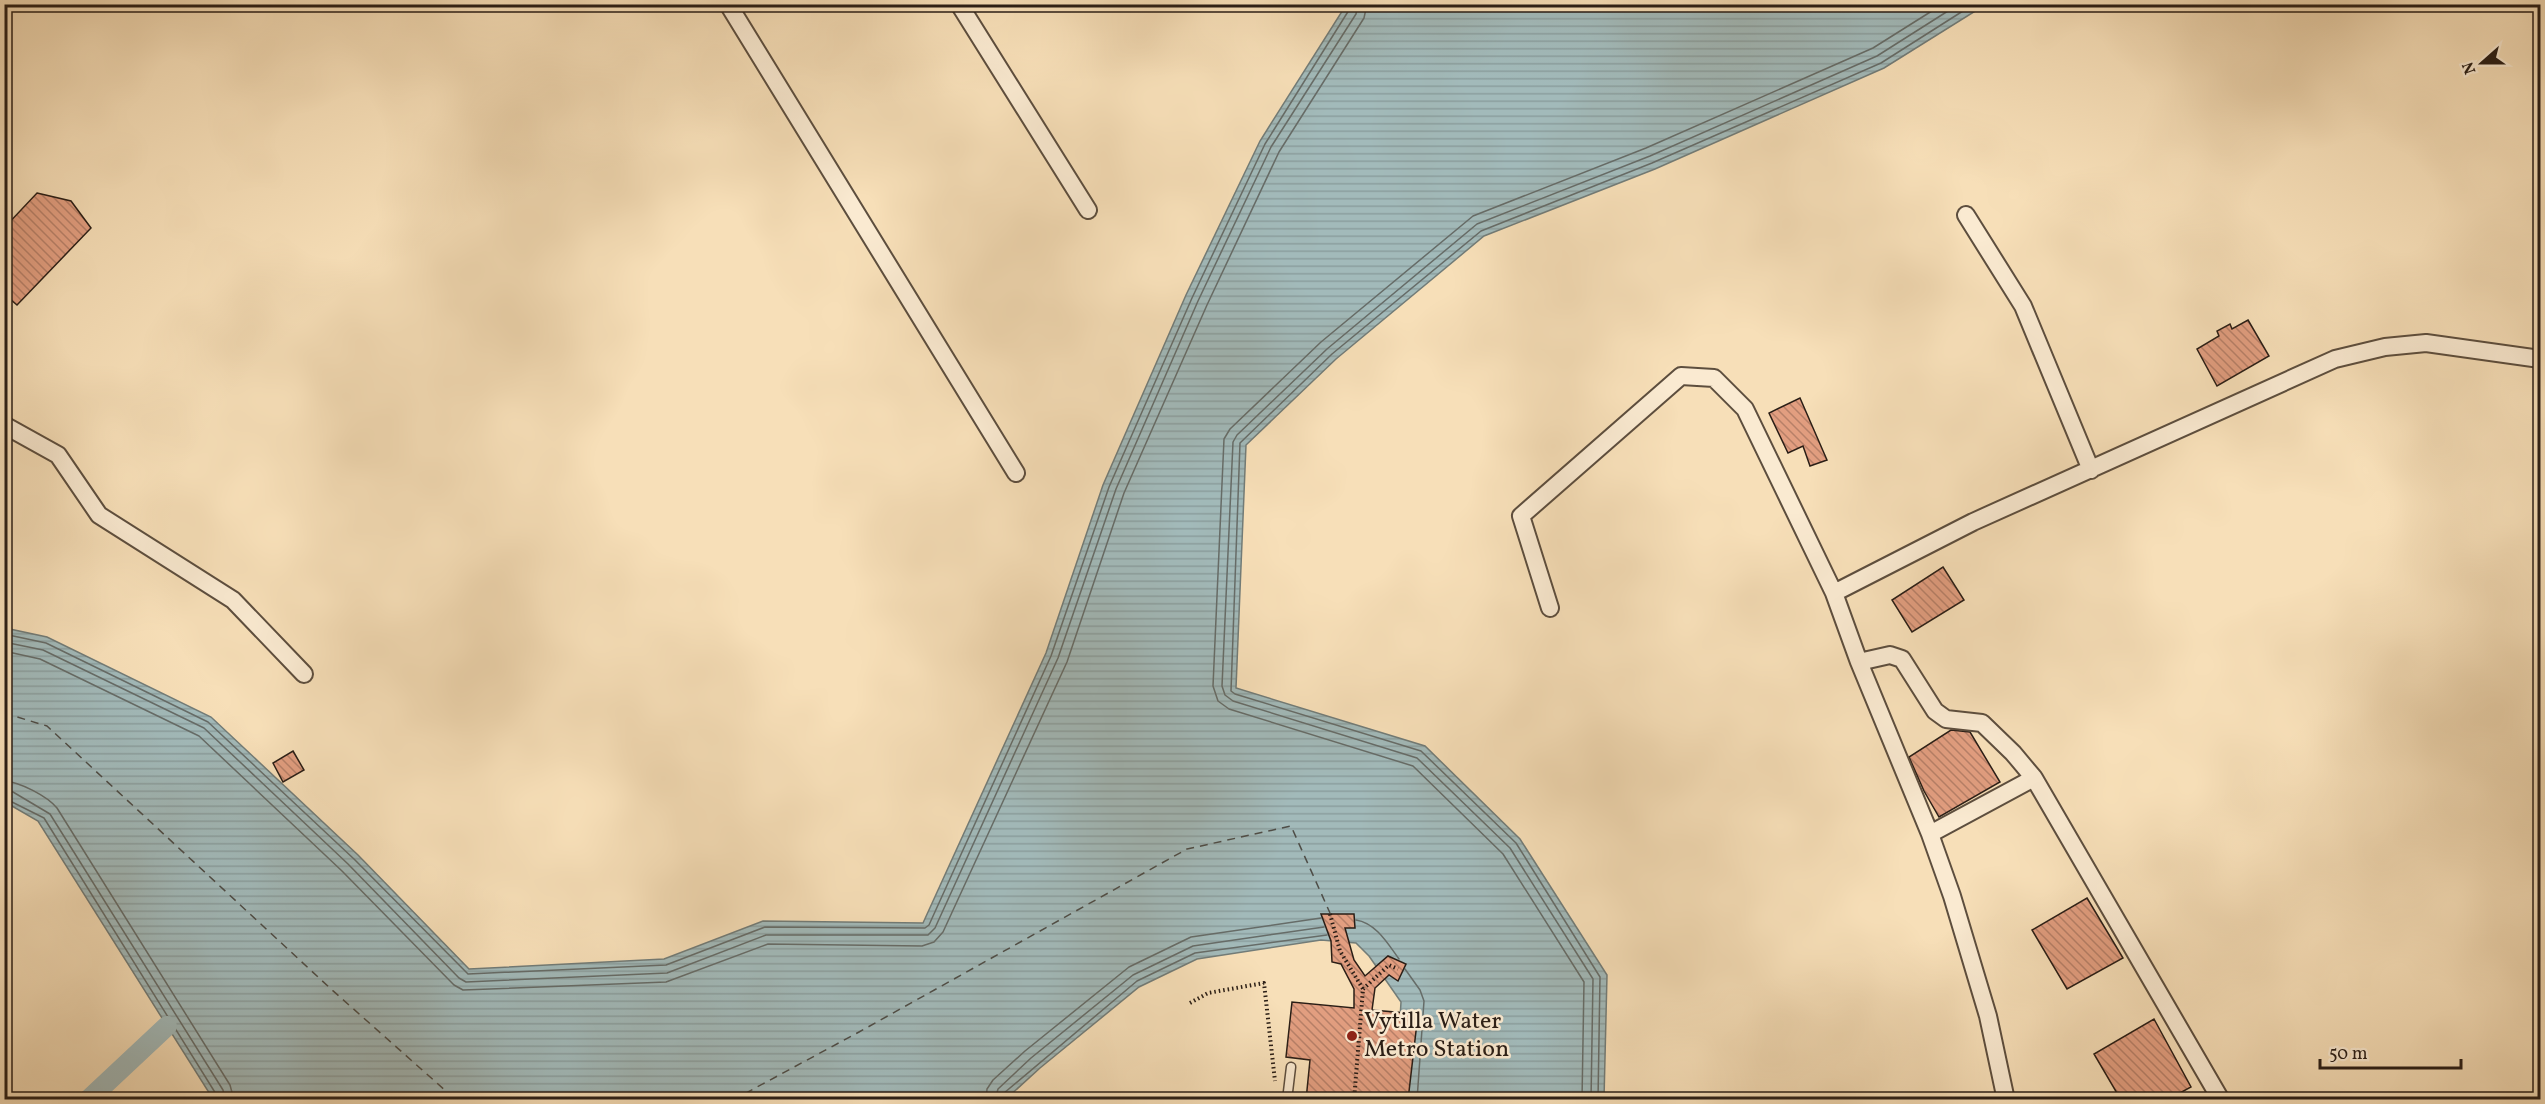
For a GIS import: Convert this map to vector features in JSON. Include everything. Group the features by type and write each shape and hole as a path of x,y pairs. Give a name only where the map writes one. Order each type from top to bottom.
{"street":[{"path":"728,4 1016,473"},
{"path":"959,4 1088,210"},
{"path":"1966,215 2023,306 2091,470"},
{"path":"1834,593 1973,522 2335,359 2385,347 2426,343 2541,359"},
{"path":"1551,608 1521,516 1681,376 1714,378 1745,409 1834,593 1859,662 1930,834 1952,896 1988,1016 2006,1100"},
{"path":"4,425 58,454 99,515 233,600 303,674"},
{"path":"1859,662 1890,655 1902,659 1935,711 1946,719 1982,723 2013,753 2034,778 2221,1100"},
{"path":"1930,834 2034,778"}],"lane":[{"path":"1287,1100 1291,1067"}],"path":[{"path":"1330,914 1340,951 1364,989 1354,1100"},
{"path":"1364,989 1389,965 1398,969"},
{"path":"1190,1003 1208,993 1264,983 1277,1088"}],"water":[{"path":"1346,5 1985,5 1884,68 1655,169 1484,236 1336,359 1246,445 1236,688 1425,746 1520,839 1607,975 1604,1099 1395,1099 1401,1002 1369,956 1356,943 1321,940 1197,959 1139,987 1040,1068 1006,1099 213,1099 38,821 5,802 5,628 47,637 211,717 358,855 469,969 664,959 763,921 923,923 1046,653 1103,485 1186,295 1260,141"}],"building":[{"path":"37,193 71,201 91,228 17,305 4,294 4,228"},
{"path":"2248,320 2269,356 2217,386 2197,349 2219,336 2217,331 2230,324 2232,329"},
{"path":"1800,398 1827,460 1810,466 1803,446 1788,453 1769,413"},
{"path":"1943,567 1964,600 1912,632 1892,600"},
{"path":"1951,730 1970,732 2000,782 1939,817 1909,757"},
{"path":"293,751 304,770 283,782 273,763"},
{"path":"2087,898 2123,958 2067,989 2032,930"},
{"name":"Vytilla Water Metro Station","path":"1321,914 1354,914 1355,928 1345,928 1354,960 1365,976 1388,956 1406,964 1398,981 1389,975 1375,988 1372,1010 1418,1014 1408,1100 1306,1100 1310,1060 1286,1057 1292,1002 1354,1008 1354,989 1341,964 1332,962 1331,941"},
{"path":"2154,1019 2191,1087 2167,1100 2121,1100 2094,1054"}],"waterway":[{"path":"88,1100 167,1026"}],"ferry route":[{"path":"4,713 47,726 331,989 456,1100"},
{"path":"733,1100 1187,849 1291,826 1330,913"}],"place":[{"name":"Vytilla Water Metro Station","path":"1352,1036"}]}
